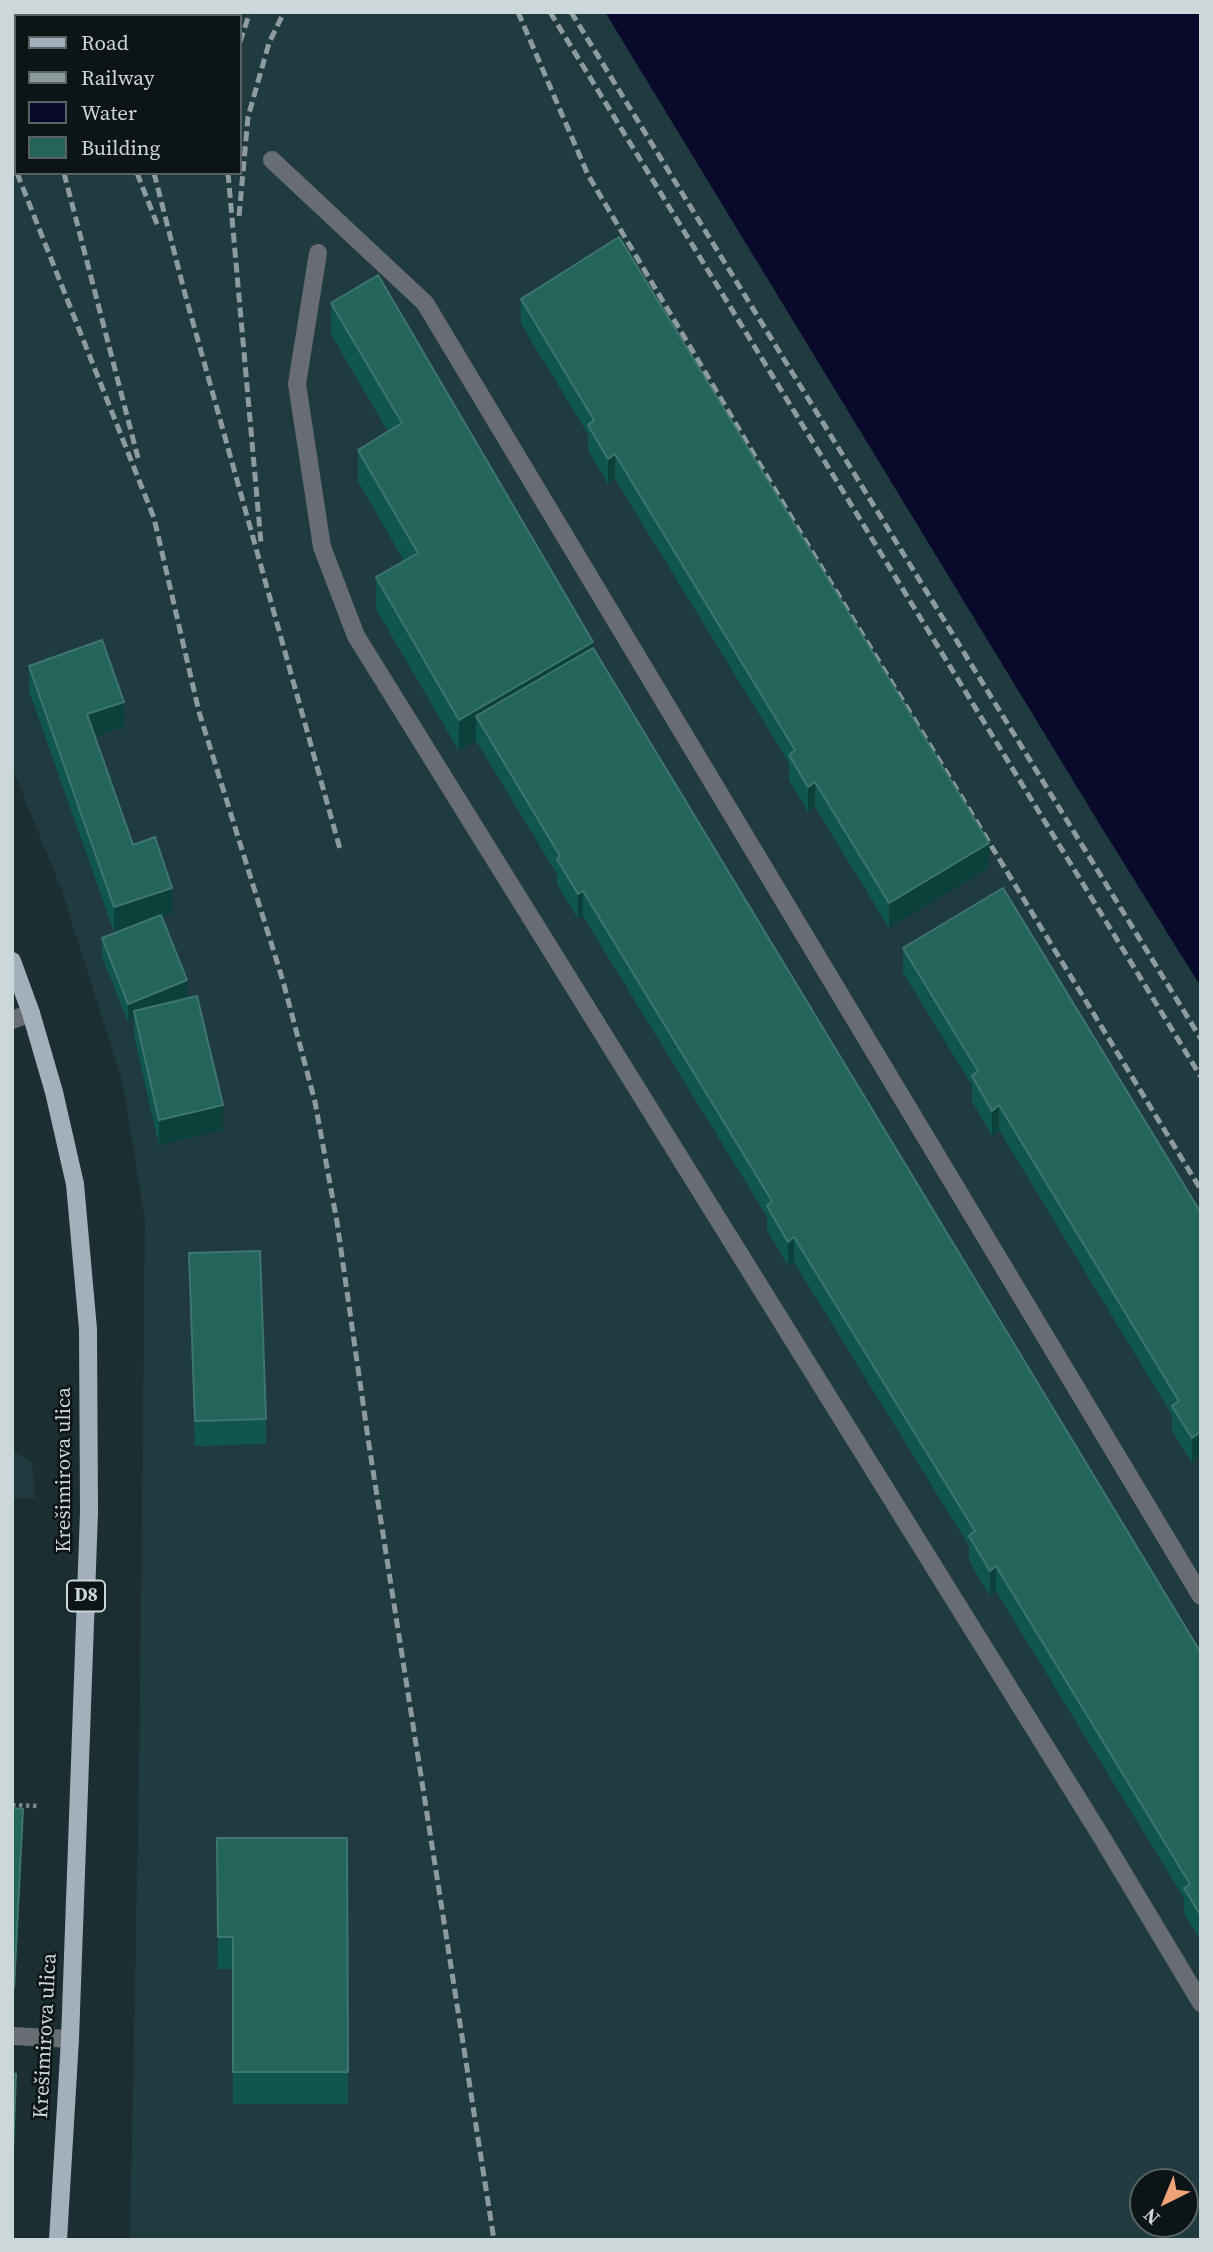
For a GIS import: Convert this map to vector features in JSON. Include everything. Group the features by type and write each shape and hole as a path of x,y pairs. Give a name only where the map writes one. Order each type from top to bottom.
{"main road":[{"name":"Krešimirova ulica","path":"12,961 31,1013 54,1092 75,1184 88,1329 89,1526 70,2039 58,2240"}],"street":[{"path":"272,160 425,303 1201,1596"},
{"path":"318,253 297,384 322,547 356,636 1101,1836 1201,2003"},
{"path":"12,1020 31,1013"},
{"path":"12,2036 70,2039"}],"path":[{"path":"12,1805 37,1806"}],"shaded area":[{"path":"12,12 606,12 1201,981 1201,2240 130,2240 139,1780 145,1222 123,1084 62,891 12,767"},
{"path":"12,1451 32,1462 35,1498 12,1499"}],"water":[{"path":"605,12 1201,12 1201,987 1105,833"}],"building":[{"path":"619,237 989,843 889,903 815,782 808,787 789,755 795,750 615,454 608,459 588,425 594,420 521,299"},
{"path":"378,275 593,642 459,720 376,577 418,553 358,450 402,423 331,303"},
{"path":"102,640 124,702 87,714 133,845 155,837 172,888 114,907 29,666"},
{"path":"593,648 1201,1653 1201,1916 1184,1888 1190,1884 996,1566 990,1571 969,1536 975,1531 794,1237 788,1242 767,1206 772,1201 583,891 578,894 557,859 560,856 476,716"},
{"path":"1003,888 1201,1213 1201,1436 1199,1433 1192,1438 1172,1406 1179,1401 999,1105 992,1111 972,1076 978,1071 903,948"},
{"path":"161,915 187,980 128,1004 102,938"},
{"path":"197,996 223,1105 159,1120 134,1011"},
{"path":"260,1251 266,1419 195,1421 189,1253"},
{"path":"12,1808 23,1809 14,1988 12,1988"},
{"path":"217,1838 347,1838 348,2072 233,2072 233,1937 218,1937"},
{"path":"12,2073 16,2074 12,2174"}],"railway":[{"path":"242,36 250,12"},
{"path":"239,216 248,117 269,43 284,12"},
{"path":"518,12 588,175 806,542 1201,1190"},
{"path":"550,12 1201,1077"},
{"path":"571,12 1201,1039"},
{"path":"18,175 154,518 199,712 283,981 315,1102 337,1222 369,1445 494,2240"},
{"path":"65,175 138,458"},
{"path":"138,175 159,229"},
{"path":"155,175 185,294 340,849"},
{"path":"228,175 261,543"}]}
